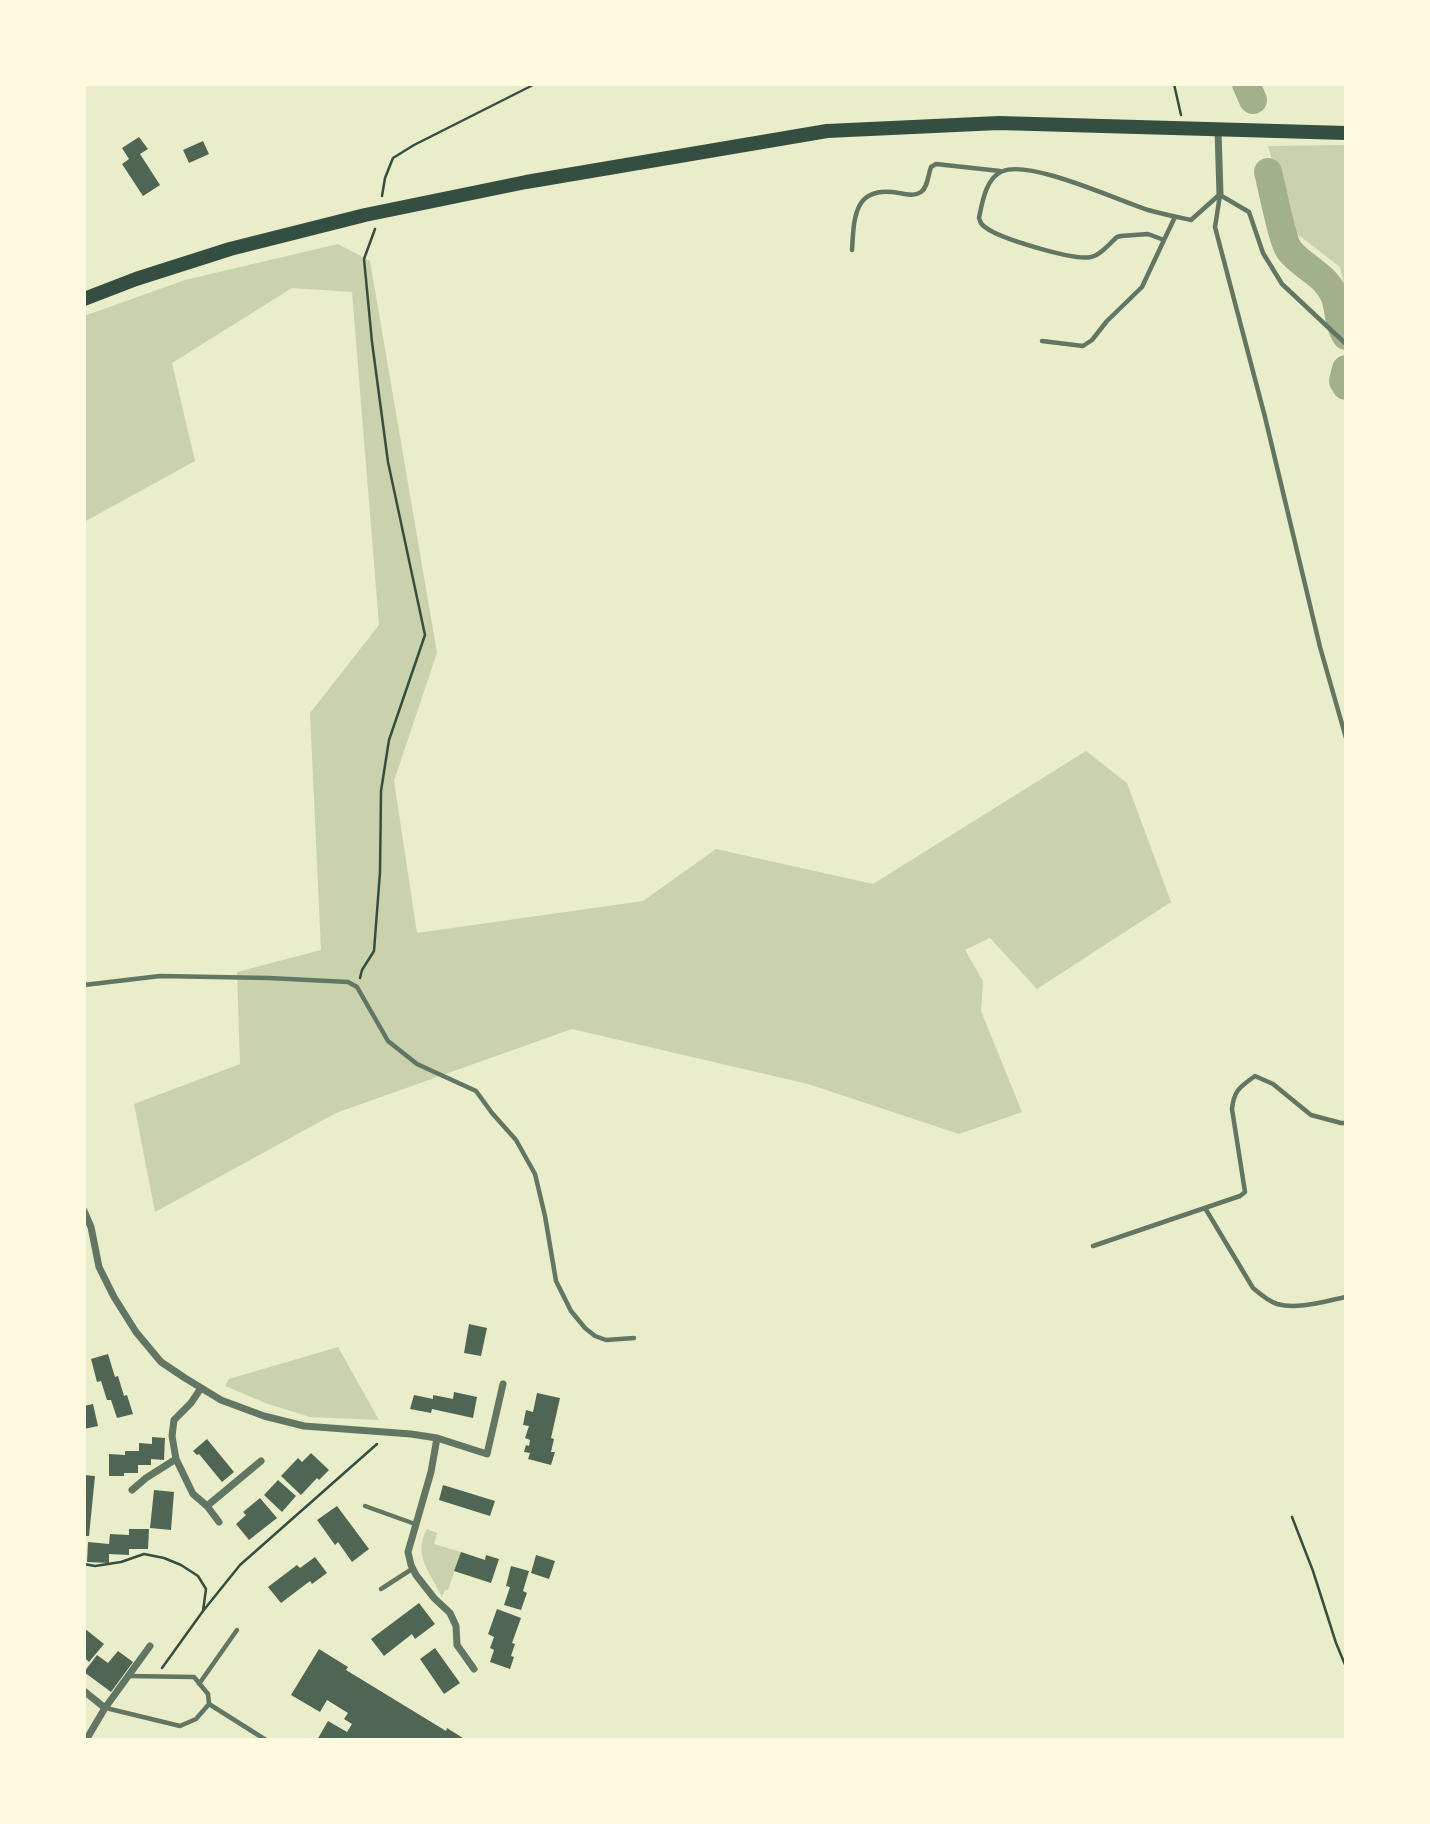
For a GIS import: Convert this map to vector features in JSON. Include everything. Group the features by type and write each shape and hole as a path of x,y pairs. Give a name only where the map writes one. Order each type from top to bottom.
{"highway":[{"path":"84,299 230,249 381,212 526,182 827,131 999,123 1346,133"}],"street":[{"path":"1218,130 1220,195"},
{"path":"84,1210 91,1227 99,1267 136,1332 161,1362 221,1400 264,1416 304,1426 411,1434 437,1438 486,1454 503,1384"},
{"path":"201,1388 174,1420 172,1436 176,1459 192,1494 207,1506 219,1522"},
{"path":"437,1438 431,1472 408,1552 413,1569 433,1598 450,1613 456,1626 457,1645 474,1669"},
{"path":"132,1490 176,1459"},
{"path":"207,1506 261,1461"},
{"path":"86,1740 105,1708 150,1646"},
{"path":"84,1691 105,1708"}],"lane":[{"path":"852,250 855,215 862,202 873,194 884,191 911,195 920,193 927,183 931,167 936,164 1044,173 1149,210 1191,220 1220,195"},
{"path":"1001,171 991,180 980,211 980,222 991,231 1049,252 1084,257 1091,257 1117,237 1132,233 1148,234 1164,240"},
{"path":"1220,195 1249,212 1263,253 1282,284 1346,344"},
{"path":"1220,195 1215,227 1320,648 1346,738"},
{"path":"1042,341 1083,346 1092,340 1107,321 1142,287 1175,217"},
{"path":"84,985 160,976 282,978 348,982 357,987 388,1041 417,1064 476,1091 516,1140 534,1174 545,1216 556,1281 571,1311 595,1336 606,1340 634,1338"},
{"path":"1093,1245 1240,1196 1245,1192 1232,1109 1233,1096 1243,1084 1255,1076 1273,1084 1311,1115 1346,1123"},
{"path":"1205,1208 1253,1287 1264,1297 1276,1304 1293,1306 1346,1297"},
{"path":"365,1506 415,1524"},
{"path":"381,1589 413,1569"},
{"path":"199,1684 237,1630"},
{"path":"105,1708 180,1726 196,1720 209,1704 208,1694 194,1677 128,1676"},
{"path":"209,1704 266,1740"}],"path":[{"path":"357,987 362,970 374,951 380,872 381,791 389,740 425,635 388,462 364,259 381,212 385,177 393,158 535,84"},
{"path":"1174,84 1184,129"},
{"path":"158,1675 203,1611 240,1565 390,1433"},
{"path":"1292,1517 1346,1667"},
{"path":"84,1564 95,1566 121,1562 145,1554 164,1558 198,1576 206,1589 203,1611"}],"green space":[{"path":"1346,145 1346,295 1340,267 1292,230 1268,146"},
{"path":"338,244 370,261 437,653 394,781 417,933 643,901 716,849 873,884 1086,751 1127,783 1171,902 1037,989 990,938 965,950 983,981 981,1011 1022,1112 959,1134 808,1084 572,1029 336,1113 155,1212 134,1104 240,1064 237,972 321,950 310,713 379,625 352,292 292,288 172,363 195,461 84,522 84,316 185,280"},
{"path":"338,1347 379,1420 310,1417 268,1404 225,1386 229,1379"},
{"path":"427,1529 437,1533 434,1544 461,1552 448,1590 445,1590 442,1597 422,1556 421,1548"}],"building":[{"path":"139,137 148,149 140,154 160,185 143,196 122,164 129,159 122,148"},
{"path":"203,141 209,154 189,163 183,150"},
{"path":"469,1324 487,1328 481,1356 464,1353"},
{"path":"108,1354 115,1377 118,1376 133,1414 117,1418 101,1381 97,1382 91,1359"},
{"path":"454,1392 477,1397 473,1418 432,1409 431,1413 410,1409 414,1395 453,1399"},
{"path":"537,1393 560,1398 551,1438 554,1439 551,1452 555,1452 551,1465 528,1459 530,1453 524,1452 530,1440 525,1438 529,1426 523,1425 526,1410 533,1412"},
{"path":"93,1404 98,1426 84,1429 84,1406"},
{"path":"152,1437 165,1438 164,1460 151,1459 151,1465 138,1465 138,1473 109,1476 109,1454 125,1455 125,1451 139,1451 139,1443 152,1444"},
{"path":"207,1439 234,1472 222,1482 199,1454 193,1451"},
{"path":"311,1453 329,1470 301,1495 281,1476 298,1458 302,1462"},
{"path":"84,1475 95,1476 89,1536 84,1536"},
{"path":"278,1480 296,1496 282,1512 264,1495"},
{"path":"443,1485 495,1501 490,1516 439,1500"},
{"path":"154,1490 174,1492 171,1530 150,1528"},
{"path":"260,1498 277,1518 249,1540 236,1524 246,1515 243,1512"},
{"path":"337,1506 369,1549 352,1562 338,1542 335,1545 317,1520"},
{"path":"129,1529 149,1529 148,1549 129,1549 129,1555 109,1554 109,1563 87,1562 88,1542 109,1544 110,1534 129,1535"},
{"path":"461,1552 485,1560 486,1555 499,1559 491,1583 454,1571"},
{"path":"536,1555 555,1561 549,1579 531,1573"},
{"path":"315,1557 327,1573 312,1584 310,1581 281,1603 268,1587 297,1565 300,1568"},
{"path":"511,1566 529,1571 523,1591 527,1593 521,1610 504,1605 510,1587 506,1586"},
{"path":"419,1603 435,1624 415,1639 412,1634 384,1656 371,1639"},
{"path":"497,1609 521,1618 512,1643 515,1644 511,1656 514,1657 510,1669 490,1662 494,1650 490,1648 494,1637 488,1634"},
{"path":"84,1628 104,1644 89,1662 84,1657"},
{"path":"435,1648 460,1683 444,1694 420,1659"},
{"path":"319,1649 348,1667 346,1670 446,1731 447,1728 466,1740 317,1740 328,1721 347,1732 352,1724 344,1719 348,1713 327,1700 320,1712 291,1695"},
{"path":"118,1651 133,1662 111,1692 84,1672 97,1655 108,1663"}],"waterway":[{"path":"1246,84 1253,100"},
{"path":"1268,172 1286,244 1294,256 1330,288 1346,336"},
{"path":"1346,369 1343,381 1346,386"}]}
